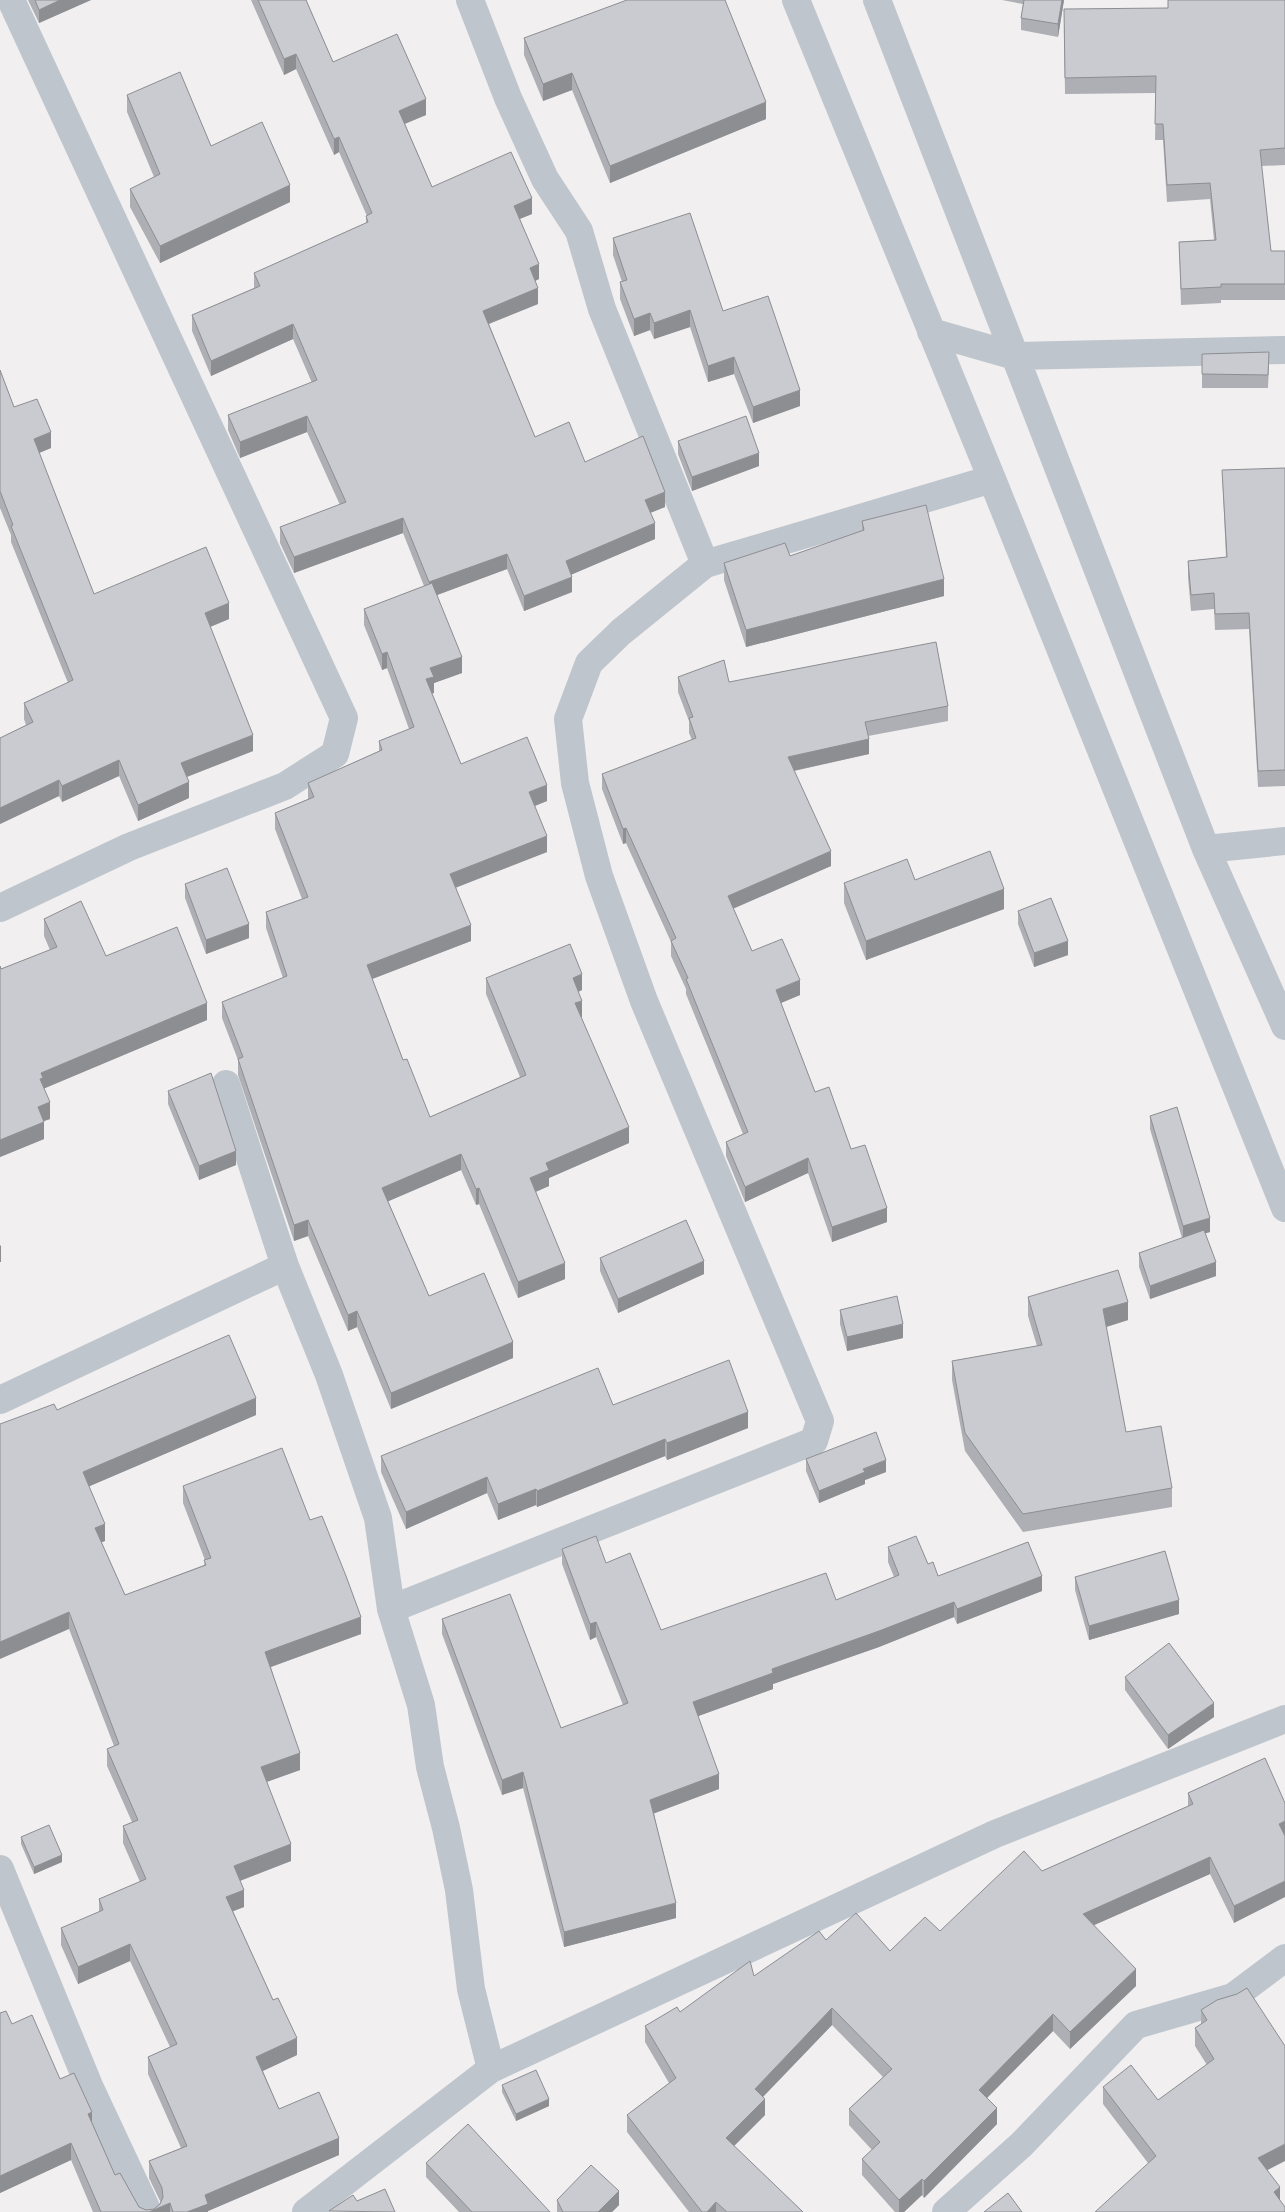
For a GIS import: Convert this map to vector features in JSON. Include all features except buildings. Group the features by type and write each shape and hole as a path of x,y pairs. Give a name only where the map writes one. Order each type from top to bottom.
{"street":[{"path":"0,908 129,847 285,786 334,754 344,718 11,0"},
{"path":"470,0 508,98 545,180 579,232 602,309 705,564"},
{"path":"796,0 992,479 1285,1208"},
{"path":"877,0 1206,849 1285,1026"},
{"path":"932,332 1015,356 1285,350"},
{"path":"391,1609 814,1441 820,1421 644,1001 599,876 575,783 568,719 589,663 621,632 705,564 992,479"},
{"path":"1206,849 1285,841"},
{"path":"226,1084 285,1266 329,1375 378,1518 391,1609 421,1704 430,1767 446,1828 459,1890 471,1990 491,2069"},
{"path":"0,1400 285,1266"},
{"path":"306,2212 491,2069 995,1834 1285,1719"},
{"path":"1,1875 90,2088 148,2212"},
{"path":"946,2212 1021,2145 1136,2025 1233,1997 1285,1958"}]}
